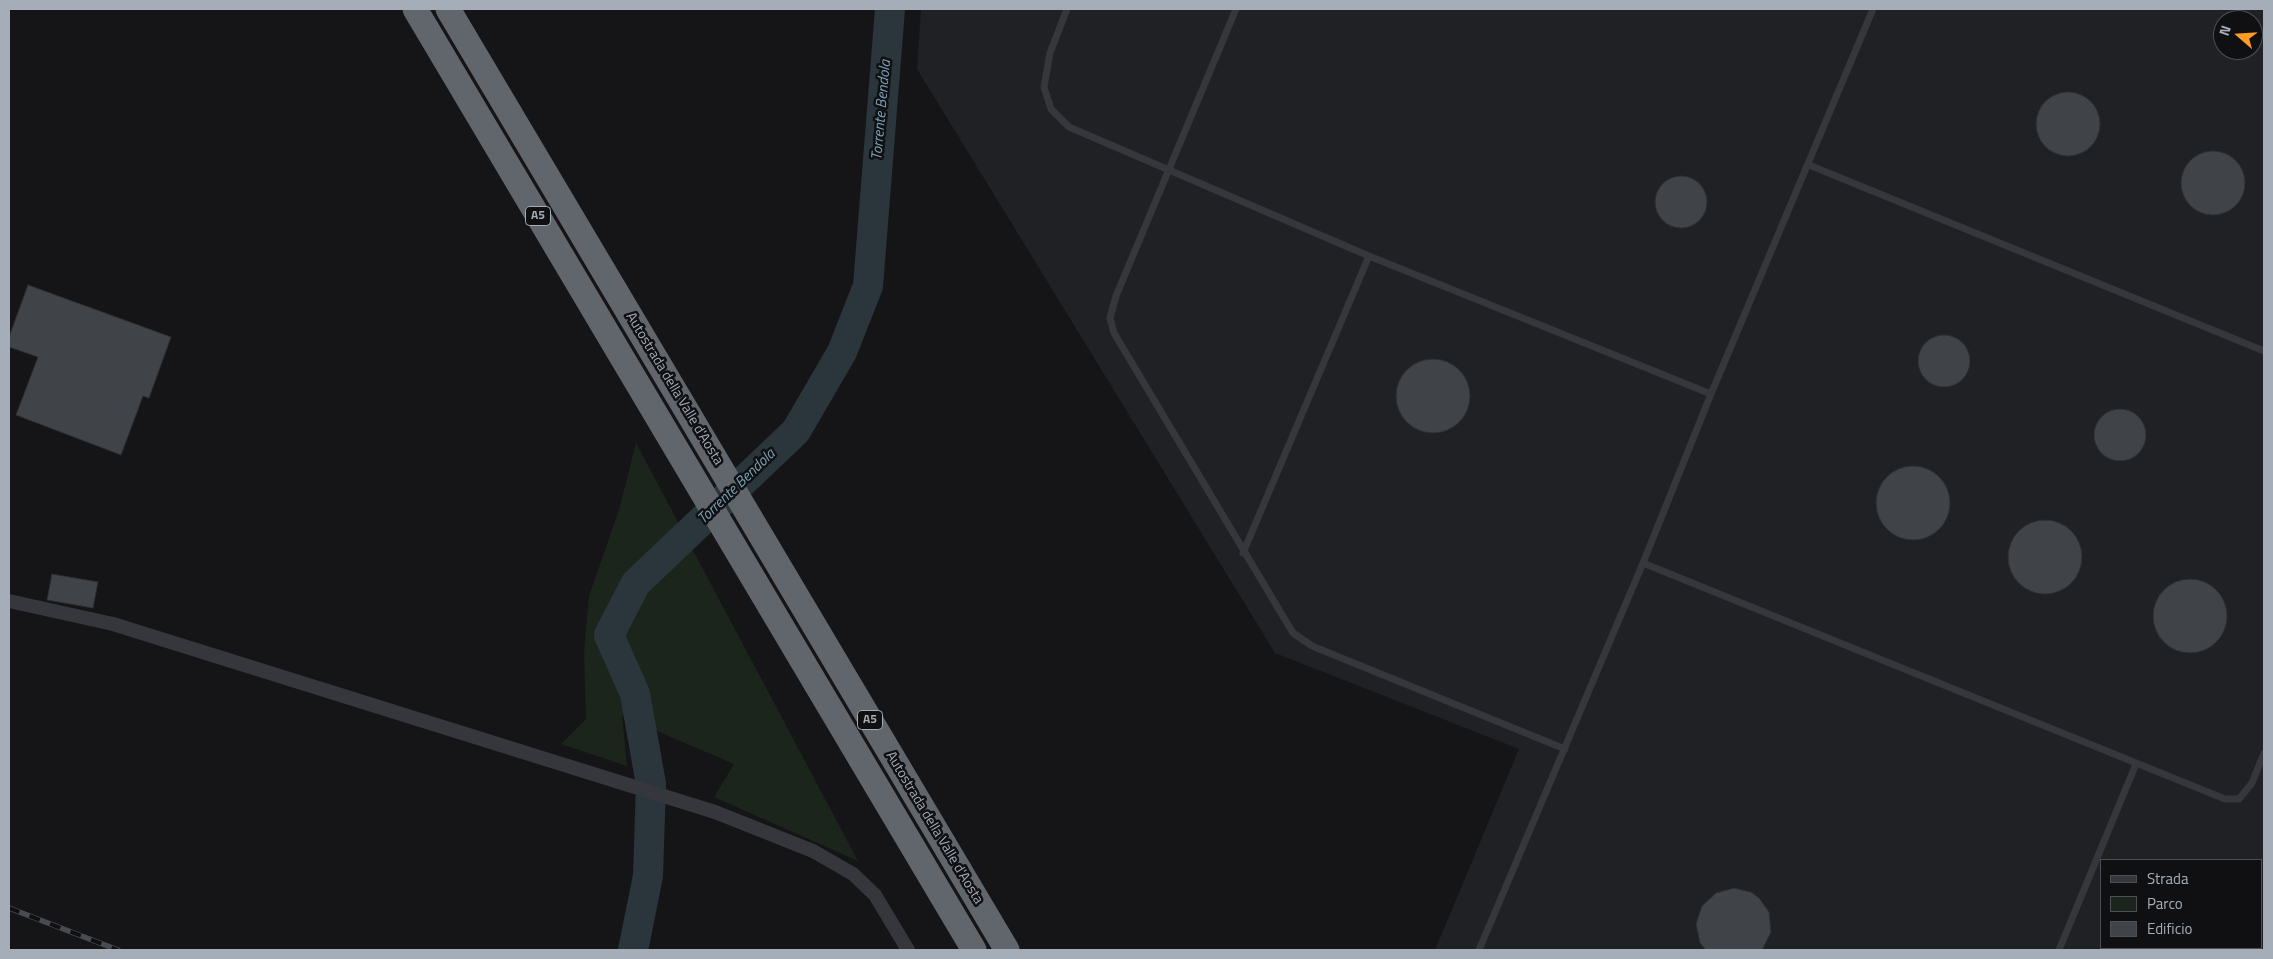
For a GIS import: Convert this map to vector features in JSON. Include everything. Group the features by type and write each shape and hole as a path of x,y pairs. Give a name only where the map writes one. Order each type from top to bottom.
{"highway":[{"name":"Autostrada della Valle d'Aosta","path":"415,9 974,950"},
{"name":"Autostrada della Valle d'Aosta","path":"448,9 1007,950"}],"street":[{"path":"9,601 113,624 715,812 813,851 853,874 874,895 908,950"}],"lane":[{"path":"1067,9 1050,53 1044,88 1051,110 1069,127 1168,172 1711,394"},
{"path":"1236,9 1116,296 1110,318 1114,333 1293,633 1312,646 1565,748"},
{"path":"1479,950 1874,9"},
{"path":"1809,165 2264,351"},
{"path":"1244,553 1370,256"},
{"path":"1643,563 2136,764 2225,798 2239,799 2252,783 2264,753"},
{"path":"2059,950 2136,764"}],"shaded area":[{"path":"921,9 2264,9 2264,950 1435,950 1519,749 1275,653 917,69"}],"green space":[{"path":"636,443 858,861 714,797 734,764 622,716 627,766 561,744 586,719 584,652 589,596 619,510"}],"building":[{"path":"2068,92 2086,98 2094,106 2100,124 2094,142 2086,150 2068,156 2050,150 2042,142 2036,124 2042,106 2050,98"},
{"path":"2213,151 2231,157 2239,165 2245,183 2239,201 2231,209 2213,215 2195,209 2187,201 2181,183 2187,165 2195,157"},
{"path":"1681,176 1691,178 1699,184 1705,192 1707,202 1705,212 1699,220 1691,226 1681,228 1671,226 1663,220 1657,212 1655,202 1657,192 1663,184 1671,178"},
{"path":"28,285 171,337 149,398 143,396 121,455 16,415 38,357 9,347 9,337"},
{"path":"1944,335 1954,337 1962,343 1968,351 1970,361 1968,371 1962,379 1954,385 1944,387 1934,385 1926,379 1920,371 1918,361 1920,351 1926,343 1934,337"},
{"path":"1426,359 1440,359 1454,365 1464,375 1470,389 1468,410 1454,427 1440,433 1426,433 1412,427 1402,417 1396,403 1396,389 1402,375 1412,365"},
{"path":"2120,409 2130,411 2138,417 2144,425 2146,435 2144,445 2138,453 2130,459 2120,461 2110,459 2102,453 2096,445 2094,435 2096,425 2102,417 2110,411"},
{"path":"1906,466 1920,466 1934,472 1944,482 1950,496 1948,517 1934,534 1920,540 1906,540 1892,534 1882,524 1876,510 1876,496 1882,482 1892,472"},
{"path":"2038,520 2052,520 2066,526 2076,536 2082,550 2080,571 2066,588 2052,594 2038,594 2024,588 2014,578 2008,564 2008,550 2014,536 2024,526"},
{"path":"52,574 98,582 93,608 47,600"},
{"path":"2183,579 2197,579 2211,585 2221,595 2227,609 2225,630 2211,647 2197,653 2183,653 2169,647 2159,637 2153,623 2153,609 2159,595 2169,585"},
{"path":"1734,888 1751,892 1759,898 1769,912 1771,932 1762,950 1706,950 1700,943 1696,924 1702,906 1716,893"}],"waterway":[{"name":"Torrente Bendola","path":"633,950 648,876 651,784 635,694 609,635 636,583 796,431 842,352 868,286 890,9"}],"railway":[{"path":"9,908 118,950"}]}
